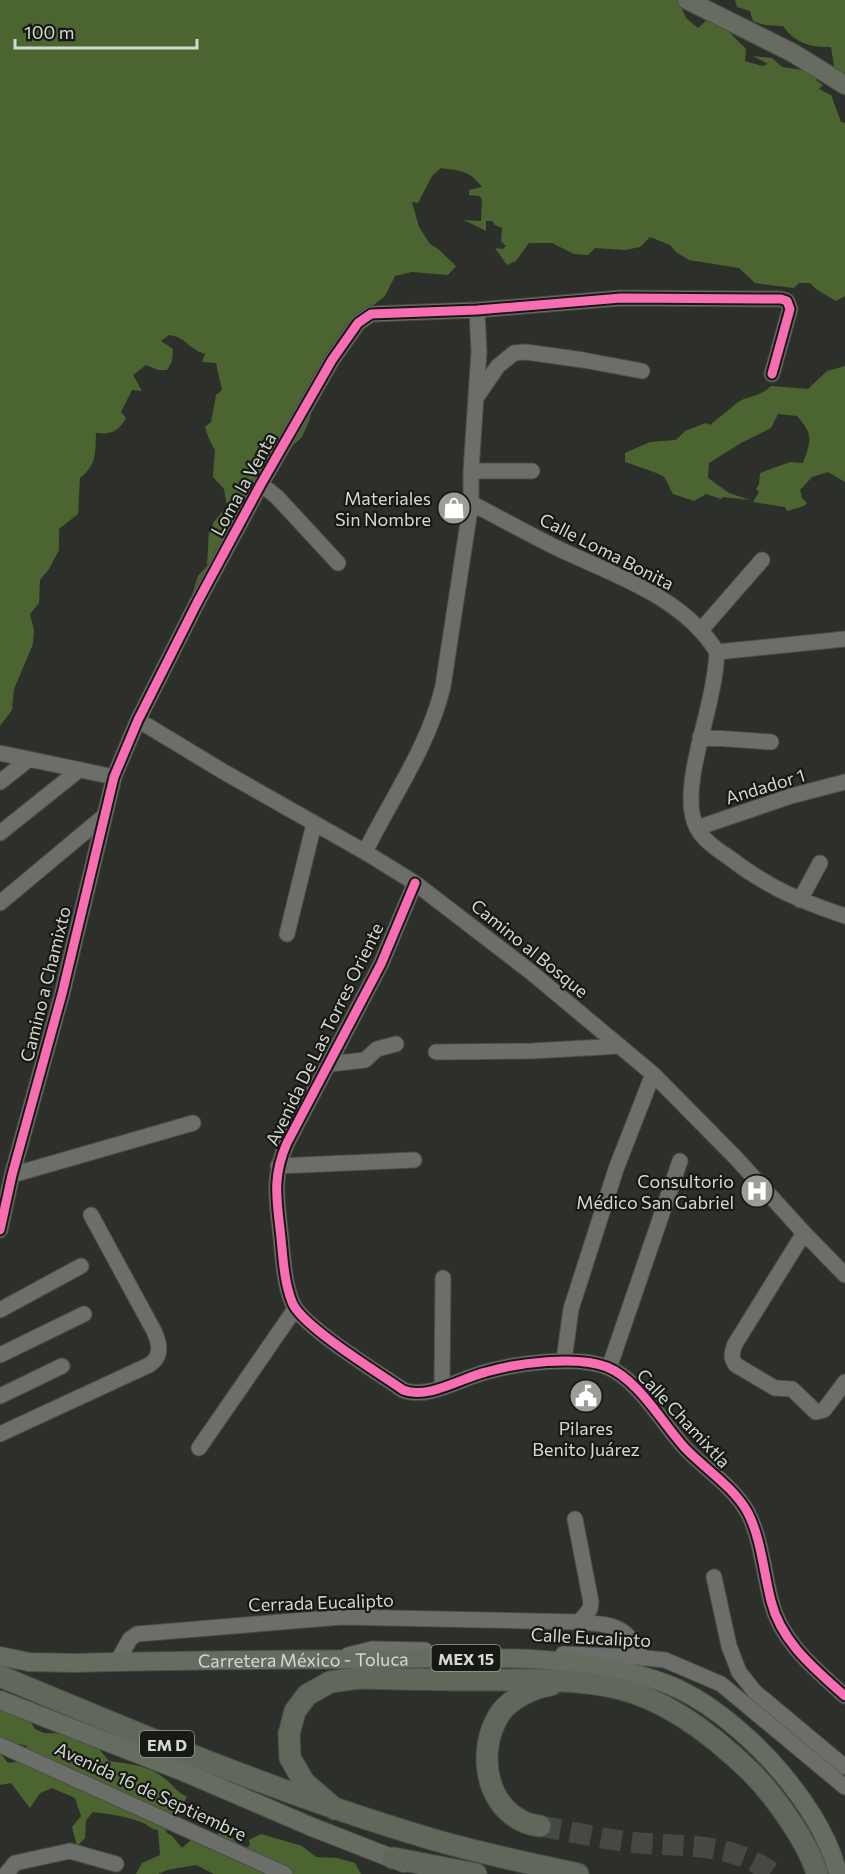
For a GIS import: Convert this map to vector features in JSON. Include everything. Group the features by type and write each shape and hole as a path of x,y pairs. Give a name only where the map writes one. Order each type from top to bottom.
{"highway":[{"name":"EM D","path":"0,1676 237,1773 335,1809 481,1853 578,1874"},
{"path":"335,1809 304,1782 290,1758 289,1746 289,1734 295,1711 307,1695 330,1682 359,1678 572,1682 618,1689 659,1704 725,1746 764,1785 791,1823 817,1874"},
{"path":"540,1826 523,1822 507,1812 493,1791 486,1765 489,1737 500,1713 519,1696 542,1687 572,1682"},
{"path":"393,1858 476,1874"}],"main road":[{"path":"687,0 793,54 845,85"},
{"name":"Carretera México - Toluca","path":"0,1656 29,1662 461,1658 554,1661 620,1670 668,1685 698,1701 739,1730 781,1772 812,1815 834,1859 838,1874"},
{"path":"0,1700 184,1772 312,1827 431,1874"}],"street":[{"path":"365,852 411,767 441,695 471,503 479,352 477,310 621,298 781,299 787,301 790,309 772,374"},
{"name":"Loma la Venta","path":"114,777 138,720 261,484 332,360 362,318 378,313 477,310"},
{"path":"476,399 498,366 514,353 526,352 642,371"},
{"path":"471,471 531,471"},
{"path":"261,484 277,497 338,563"},
{"name":"Calle Loma Bonita","path":"471,503 657,596 701,630 717,652"},
{"path":"701,630 762,560"},
{"path":"845,639 717,652 716,670 692,783 692,809 697,828 708,842 754,877 800,900 845,916"},
{"name":"Camino al Bosque","path":"138,720 415,883 532,973 653,1074 736,1158 845,1275"},
{"path":"700,737 771,742"},
{"path":"0,753 114,777"},
{"path":"0,782 29,759"},
{"path":"0,833 80,770"},
{"name":"Camino a Chamixto","path":"0,1230 12,1174 62,994 114,777"},
{"name":"Andador 1","path":"697,828 791,796 845,782"},
{"path":"0,903 103,817"},
{"path":"287,934 314,824"},
{"path":"800,900 820,862"},
{"name":"Avenida De Las Torres Oriente","path":"295,1309 286,1281 276,1191 278,1166 287,1143 381,964 415,883"},
{"path":"330,1064 365,1060 377,1049 396,1044"},
{"path":"436,1052 532,1051 620,1046"},
{"path":"564,1360 571,1309 616,1169 653,1074"},
{"path":"12,1174 193,1123"},
{"path":"278,1166 414,1160"},
{"path":"609,1368 680,1161"},
{"path":"0,1434 149,1365 158,1356 160,1348 158,1339 91,1215"},
{"path":"804,1233 735,1344 732,1351 733,1361 775,1388 792,1389 816,1412 824,1410 845,1382"},
{"path":"0,1310 81,1266"},
{"path":"442,1387 443,1278"},
{"path":"199,1448 295,1309"},
{"name":"Calle Chamixtla","path":"295,1309 329,1339 404,1390 418,1394 501,1368 564,1360 590,1362 609,1368 630,1382 685,1447 743,1505 753,1524 771,1604 780,1626 801,1655 845,1696"},
{"path":"0,1355 84,1314"},
{"path":"0,1396 62,1366"},
{"path":"575,1520 591,1602 590,1609 579,1622"},
{"path":"714,1577 729,1646 739,1672 754,1692 845,1767"},
{"name":"Cerrada Eucalipto","path":"117,1662 130,1639 137,1634 342,1617 579,1622 610,1625 621,1628 630,1637 642,1658"},
{"name":"Calle Eucalipto","path":"330,1659 372,1649 665,1660 721,1684 845,1787"},
{"name":"Avenida 16 de Septiembre","path":"0,1745 285,1874"},
{"path":"0,1871 7,1874 15,1863 70,1851 116,1864"}],"green space":[{"path":"0,0 678,0 686,18 698,28 710,17 725,28 746,49 745,61 762,66 768,64 753,56 772,58 782,67 817,72 816,80 823,85 819,89 831,95 841,122 845,123 845,296 836,301 810,283 799,283 794,288 755,283 739,268 689,260 670,245 650,237 640,247 625,250 595,248 588,255 574,254 552,243 529,243 516,261 507,265 495,248 503,249 506,246 501,241 502,228 492,221 486,221 486,231 464,220 481,221 482,199 479,196 469,195 469,190 482,187 469,174 441,168 432,176 418,203 412,202 419,227 430,244 456,266 448,275 412,272 395,276 385,296 358,317 320,383 302,437 287,451 191,598 198,576 207,566 209,531 227,506 224,489 213,477 215,450 205,427 211,422 216,395 222,390 216,363 202,362 205,354 179,338 169,335 161,341 173,349 172,361 167,370 158,370 146,365 133,375 142,391 132,390 121,412 126,418 117,429 110,433 96,433 92,463 80,478 78,514 59,529 59,550 40,580 39,603 30,614 34,630 33,644 14,689 12,710 0,726"},
{"path":"735,0 845,0 845,81 822,75 834,66 831,47 817,47 804,43 793,37 783,26 765,25 753,21 750,11 737,7"},
{"path":"845,366 845,482 828,472 812,477 800,490 802,498 807,503 804,506 787,511 785,507 753,502 759,492 756,489 760,473 790,462 803,463 809,438 806,428 797,416 778,414 771,428 709,463 708,478 729,493 750,500 723,497 721,499 706,494 694,501 673,494 663,476 625,462 625,453 650,442 676,440 685,431 706,423 710,425 737,403 762,393 771,386 808,389 827,371"},
{"path":"0,1705 25,1712 35,1729 44,1733 82,1734 94,1743 109,1761 145,1768 164,1778 187,1797 179,1810 179,1815 173,1817 164,1826 167,1833 182,1848 191,1840 211,1845 219,1832 227,1832 243,1851 250,1845 249,1840 261,1834 302,1846 316,1857 337,1858 355,1863 361,1874 214,1874 196,1865 167,1870 158,1874 136,1874 142,1863 160,1855 158,1830 129,1818 93,1812 86,1820 85,1838 77,1846 72,1827 81,1816 75,1798 52,1788 40,1793 30,1808 11,1783 0,1785 0,1753 8,1763 22,1761 19,1753 28,1746 0,1740"}],"tunnel":[{"path":"540,1826 622,1841 719,1850 756,1863 774,1874"}],"cycle path":[{"path":"0,1230 12,1175 62,994 114,777 138,720 197,603 261,484 332,360 358,323 371,314 477,310 621,298 781,299 787,301 790,309 772,374"},
{"path":"415,883 381,964 287,1143 279,1165 277,1206 285,1275 292,1302 298,1312 325,1336 403,1390 413,1392 434,1390 476,1375 530,1363 580,1361 594,1363 619,1373 640,1392 685,1448 742,1504 756,1534 776,1616 800,1654 845,1696"}],"place":[{"name":"Materiales Sin Nombre","path":"454,508"},
{"name":"Consultorio Médico San Gabriel","path":"757,1191"},
{"name":"Pilares Benito Juárez","path":"586,1396"}]}
